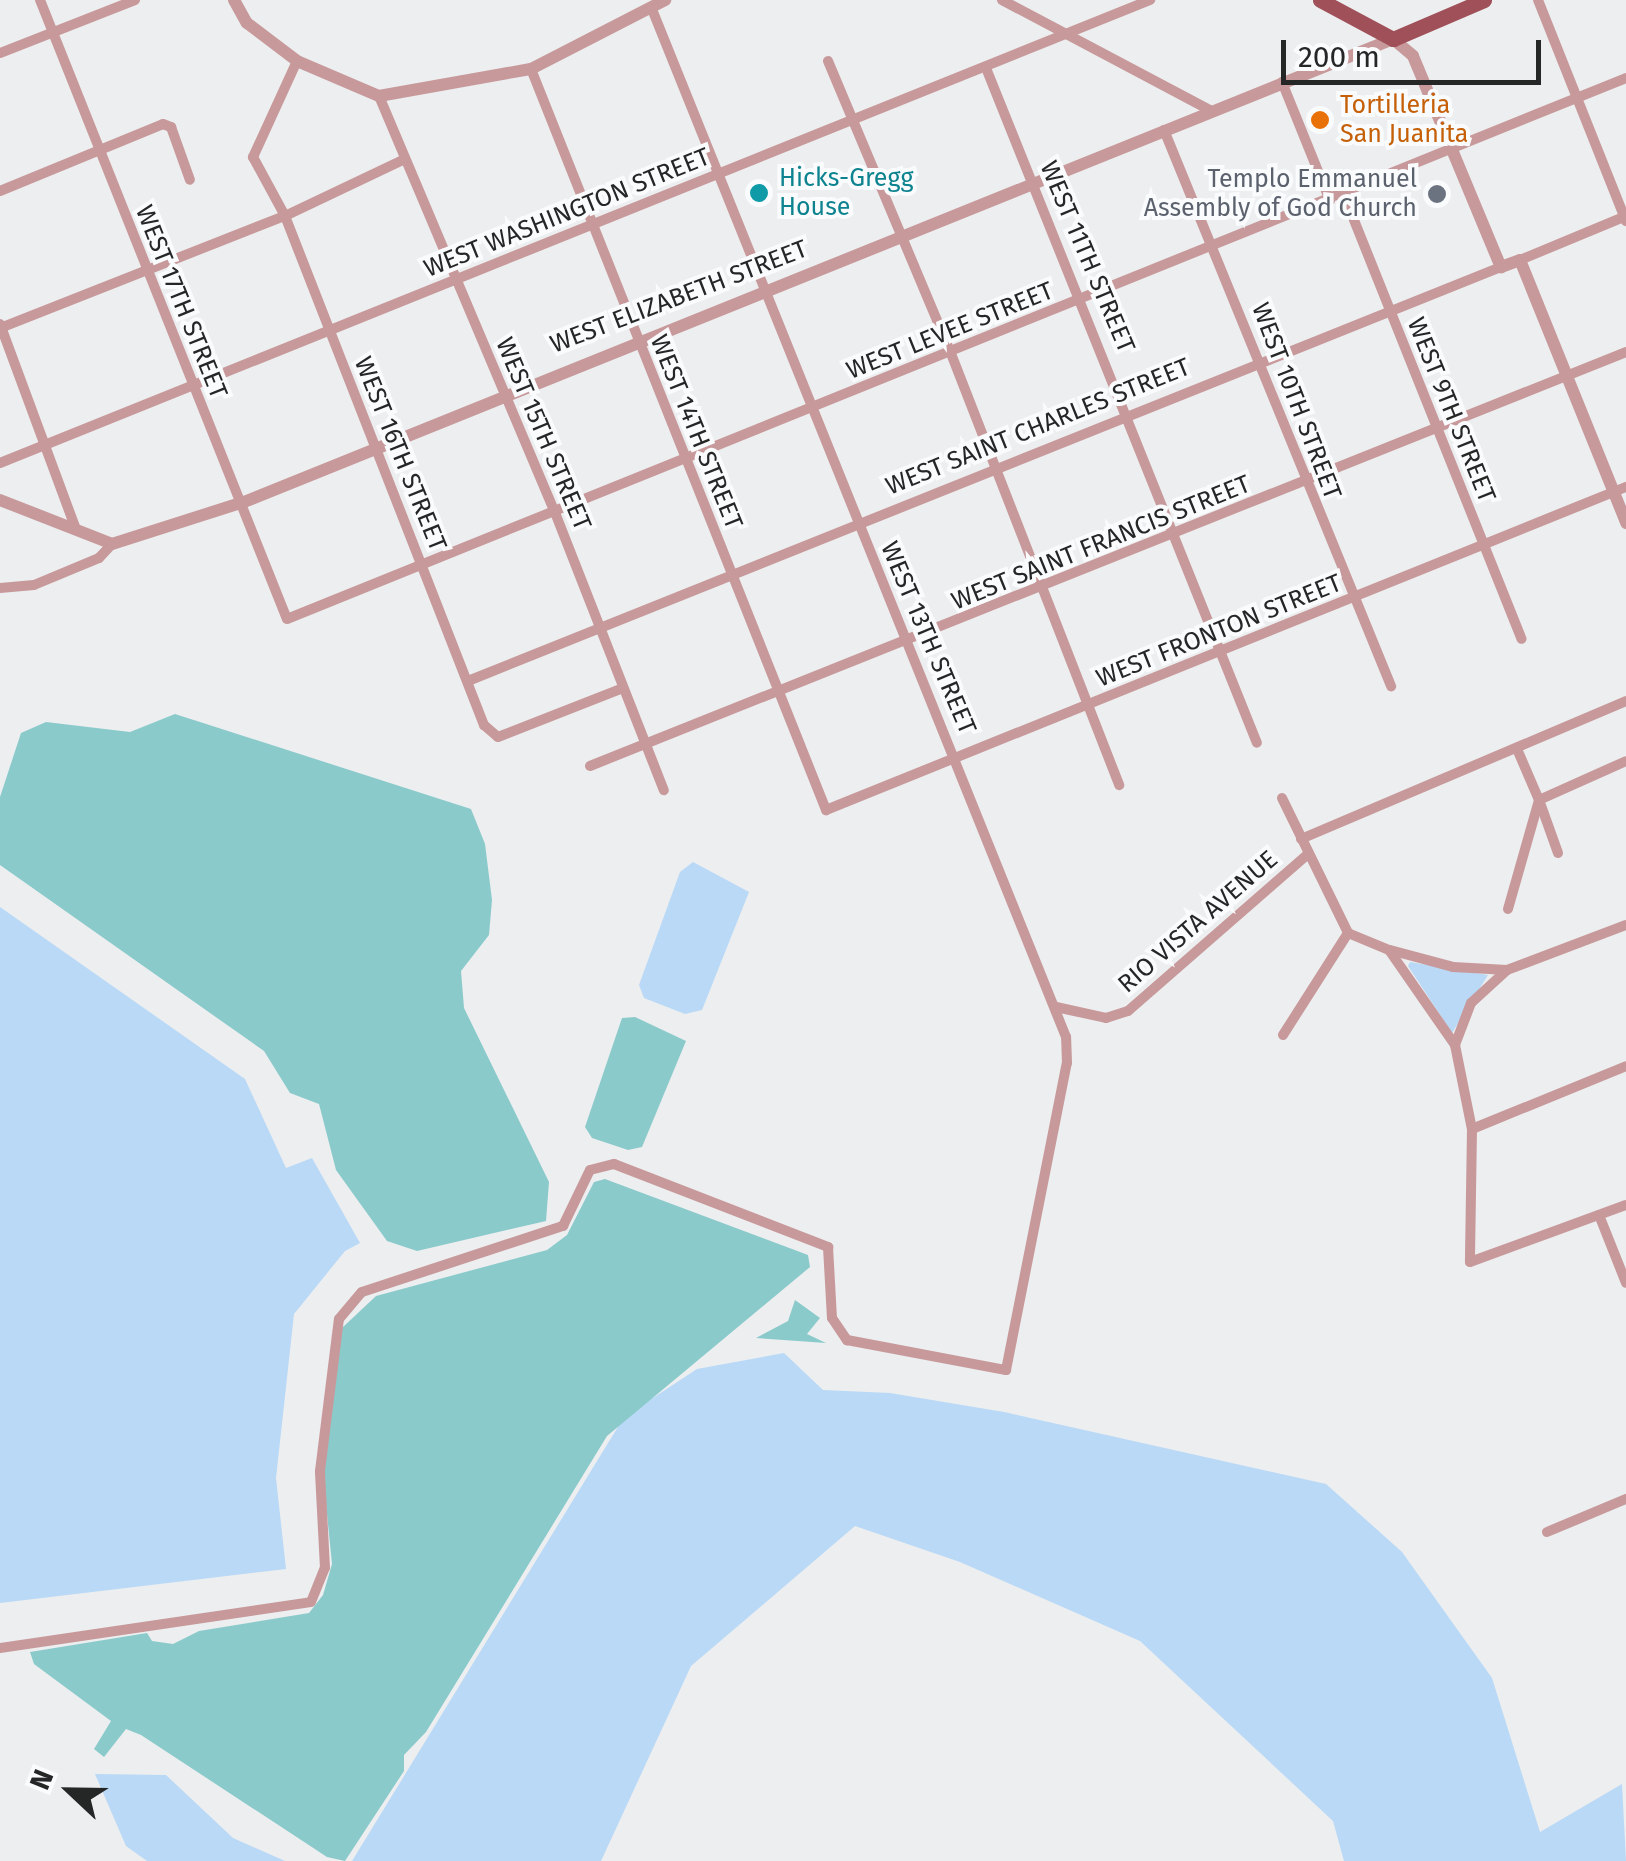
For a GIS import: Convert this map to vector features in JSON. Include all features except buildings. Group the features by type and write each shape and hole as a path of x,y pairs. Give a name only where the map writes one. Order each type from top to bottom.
{"main road":[{"path":"1320,0 1393,39"},
{"name":"WEST ELIZABETH STREET","path":"1393,39 1484,0"}],"street":[{"name":"WEST 17TH STREET","path":"40,0 192,386 244,502 287,619"},
{"path":"0,53 135,0"},
{"path":"234,0 247,24 296,61 379,96 531,68 665,0"},
{"path":"1002,0 1210,110"},
{"name":"WEST WASHINGTON STREET","path":"0,464 1150,0"},
{"path":"1538,0 1625,218"},
{"name":"WEST 13TH STREET","path":"0,1648 311,1602 326,1568 320,1472 339,1319 362,1292 538,1239 563,1226 590,1170 614,1164 828,1246 832,1318 847,1340 1006,1370 1067,1063 1056,1006 910,640 812,409 722,171 652,8"},
{"path":"1393,39 1413,56 1448,150 1501,267"},
{"name":"WEST ELIZABETH STREET","path":"112,544 244,502 504,392 904,237 1393,39"},
{"name":"WEST 16TH STREET","path":"296,61 253,157 285,216 371,449 421,562 484,725 498,737 623,688"},
{"path":"828,61 950,350 1119,785"},
{"name":"WEST 14TH STREET","path":"531,68 590,227 826,810"},
{"name":"WEST 11TH STREET","path":"986,68 1130,414 1256,743"},
{"name":"WEST LEVEE STREET","path":"287,619 1626,78"},
{"path":"1282,82 1330,200"},
{"name":"WEST 15TH STREET","path":"379,96 554,510 664,790"},
{"path":"0,190 100,153 164,124 171,128 190,180"},
{"name":"WEST 10TH STREET","path":"1164,130 1304,482 1391,686"},
{"path":"76,530 0,326 285,216 404,160"},
{"name":"WEST 9TH STREET","path":"1344,195 1522,639"},
{"name":"WEST SAINT CHARLES STREET","path":"468,682 731,572 1625,218"},
{"path":"1520,260 1620,490 1626,523"},
{"name":"WEST SAINT FRANCIS STREET","path":"590,766 1045,588 1626,352"},
{"name":"WEST FRONTON STREET","path":"826,810 956,755 1220,656 1354,597 1485,548 1620,490"},
{"path":"0,500 112,544 100,558 34,584 0,588"},
{"name":"RIO VISTA AVENUE","path":"1301,839 1626,701"},
{"path":"1516,749 1558,853"},
{"path":"1539,800 1626,761"},
{"path":"1282,798 1348,932 1389,950 1453,968 1507,970"},
{"path":"1508,910 1539,800"},
{"name":"RIO VISTA AVENUE","path":"1056,1006 1106,1018 1128,1010 1307,854"},
{"path":"1455,1046 1471,1003 1507,970 1626,925"},
{"path":"1283,1034 1348,932"},
{"path":"1389,950 1455,1046 1472,1128 1470,1262 1626,1204"},
{"path":"1472,1128 1626,1066"},
{"path":"1599,1214 1626,1283"},
{"path":"1547,1532 1626,1499"}],"shaded area":[{"path":"175,714 471,809 485,844 492,900 489,935 461,971 464,1008 549,1182 546,1221 417,1251 387,1241 336,1170 319,1104 290,1093 264,1051 0,865 0,797 21,733 46,722 130,732"},
{"path":"693,862 749,892 702,1010 685,1014 644,998 639,985 680,872"},
{"path":"0,907 245,1079 286,1168 312,1158 360,1243 345,1251 294,1314 276,1478 286,1569 0,1603"},
{"path":"1410,962 1488,975 1452,1033 1408,966"},
{"path":"635,1017 686,1041 642,1147 628,1150 592,1138 585,1127 622,1018"},
{"path":"605,1179 808,1255 810,1267 607,1436 426,1732 404,1755 404,1771 345,1861 327,1857 141,1735 126,1729 104,1757 94,1749 111,1721 34,1664 30,1652 147,1633 152,1641 173,1644 199,1631 309,1613 323,1595 332,1564 323,1474 342,1328 376,1296 547,1250 567,1235 594,1182"},
{"path":"795,1300 820,1318 807,1334 826,1343 756,1338 788,1321"},
{"path":"784,1353 823,1390 890,1393 1004,1412 1326,1484 1402,1552 1492,1678 1540,1832 1622,1784 1626,1861 1344,1861 1333,1821 1140,1641 960,1562 855,1526 691,1666 601,1861 352,1861 624,1417 697,1369"},
{"path":"95,1774 166,1775 233,1838 285,1861 147,1861 126,1846"}],"place":[{"name":"Tortilleria San Juanita","path":"1320,120"},
{"name":"Hicks-Gregg House","path":"759,193"},
{"name":"Templo Emmanuel Assembly of God Church","path":"1437,194"}]}
